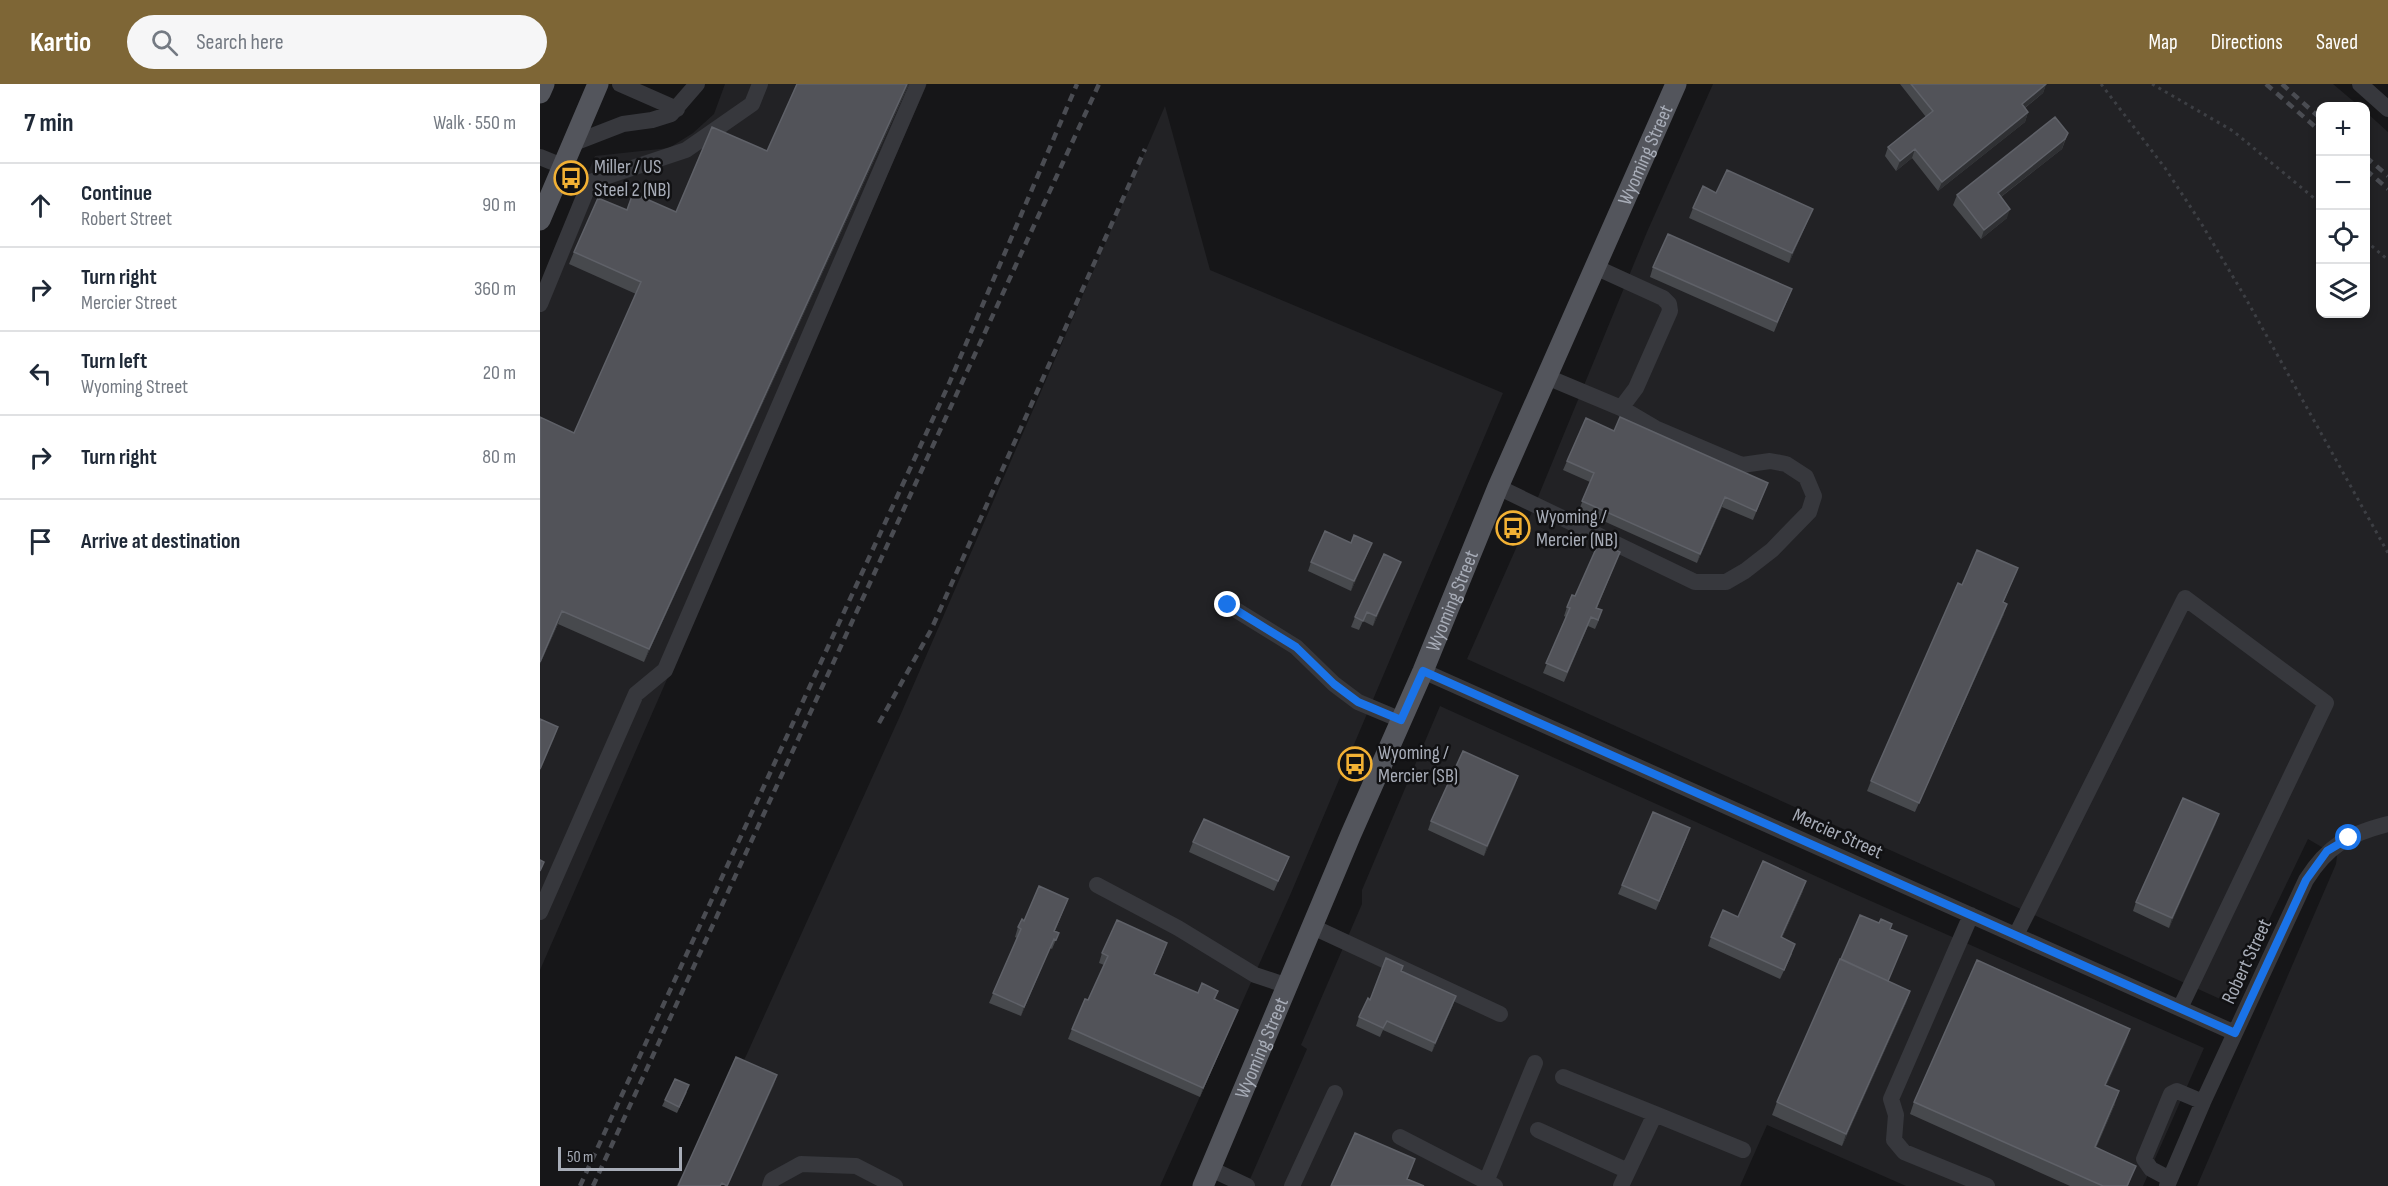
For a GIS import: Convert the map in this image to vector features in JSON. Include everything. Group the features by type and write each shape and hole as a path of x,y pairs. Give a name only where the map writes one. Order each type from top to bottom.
{"main road":[{"path":"540,93 544,84"},
{"path":"540,219 598,84"},
{"name":"Wyoming Street","path":"1207,1177 1423,671 1498,487 1676,84"}],"street":[{"path":"620,84 677,109"},
{"path":"574,143 623,123 652,120 671,114 697,84"},
{"path":"540,304 590,182 686,150 752,104 760,84"},
{"path":"540,912 636,694 665,670 918,84"},
{"path":"2360,84 2388,109"},
{"path":"540,157 562,166"},
{"path":"1595,267 1663,298 1669,304 1670,311 1636,388 1621,408"},
{"path":"1498,487 1695,582 1726,582 1745,571 1772,550 1809,512 1814,496 1806,477 1786,464 1770,461 1742,465 1654,428 1621,408 1547,377"},
{"path":"2016,935 2186,598 2326,704 2180,1008"},
{"path":"1228,605 1296,647 1334,684 1358,702 1401,720"},
{"name":"Mercier Street","path":"1423,671 2235,1033"},
{"name":"Robert Street","path":"2169,1182 2203,1102 2306,880 2318,862 2337,844 2372,828 2388,824"},
{"path":"1097,885 1178,928 1255,975 1288,986"},
{"path":"1971,915 1891,1099 1896,1115 1894,1140 1904,1152 1987,1186"},
{"path":"1313,927 1500,1014"},
{"path":"1400,1137 1491,1184 1534,1063"},
{"path":"1563,1077 1743,1150"},
{"path":"2169,1182 2151,1169 2144,1159 2149,1144 2171,1094 2177,1091 2203,1102"},
{"path":"1292,1186 1335,1093"},
{"path":"1538,1130 1625,1178 1655,1114"},
{"path":"770,1186 772,1180 801,1164 856,1166 895,1186"},
{"path":"1207,1177 1247,1186"}],"path":[{"path":"2101,84 2165,168 2201,223 2388,553"},
{"path":"2152,84 2233,131 2316,200"},
{"path":"2370,244 2388,260"}],"shaded area":[{"path":"725,84 927,84 540,970 540,286 595,156 669,148 693,133 714,114"},
{"path":"1713,84 2333,84 2354,102 2316,102 2316,318 2370,318 2370,116 2388,132 2388,1186 2197,1186 2336,864 2337,856 2308,839 2229,1003 1467,659 1529,519 1647,232"},
{"path":"1165,106 1210,270 1503,393 1291,893 1160,1186 676,1186 746,1056 900,716"},
{"path":"1440,706 1855,894 2204,1048 2143,1186 1906,1186 1767,1125 1740,1186 1247,1186 1307,1049 1301,1045 1362,904 1362,890"}],"building":[{"path":"797,84 907,84 649,649 562,611 540,662 540,417 574,433 641,282 574,252 598,198 627,210 633,193 676,212 712,127 767,151"},
{"path":"1911,84 2046,84 2022,104 2028,112 1942,182 1915,149 1900,161 1888,147 1933,111"},
{"path":"2055,117 2068,133 2065,139 1998,193 2010,209 1984,230 1957,195"},
{"path":"1727,170 1813,209 1792,253 1693,208 1703,186 1716,193"},
{"path":"1668,234 1792,289 1777,322 1653,267"},
{"path":"1620,417 1768,483 1756,511 1725,497 1700,554 1582,501 1594,473 1567,461 1586,418 1614,431"},
{"path":"1325,531 1351,543 1354,535 1372,543 1354,581 1311,562"},
{"path":"1599,542 1620,552 1596,608 1602,610 1598,620 1591,617 1567,672 1546,663 1570,608 1567,607 1572,595 1575,596"},
{"path":"1977,550 2018,568 2003,602 2007,604 1919,803 1871,781 1958,583 1962,585"},
{"path":"1384,554 1401,562 1376,616 1367,612 1363,621 1355,617"},
{"path":"540,719 558,727 540,769"},
{"path":"1463,751 1518,776 1487,846 1431,821"},
{"path":"2183,798 2219,814 2172,918 2136,902"},
{"path":"1653,812 1690,828 1659,901 1622,885"},
{"path":"1204,819 1289,857 1278,881 1193,842"},
{"path":"1763,861 1806,881 1781,937 1795,944 1784,970 1711,937 1723,910 1738,917"},
{"path":"1039,886 1068,899 1054,931 1059,933 1056,940 1054,939 1024,1007 993,993 1021,929 1018,927 1022,919 1024,921"},
{"path":"1860,915 1879,923 1881,919 1892,924 1890,929 1907,936 1888,981 1841,959"},
{"path":"1117,920 1167,943 1154,974 1198,993 1202,983 1218,991 1214,999 1238,1010 1203,1088 1072,1029 1108,956 1102,953"},
{"path":"1386,958 1403,966 1401,971 1456,996 1435,1043 1387,1021 1383,1028 1359,1017 1368,998 1370,1000"},
{"path":"1840,959 1910,991 1846,1134 1777,1102"},
{"path":"1977,960 2130,1029 2105,1085 2119,1091 2095,1147 2136,1166 2127,1186 2103,1186 1914,1102"},
{"path":"736,1057 777,1075 727,1186 722,1183 720,1186 678,1186"},
{"path":"675,1079 689,1085 679,1107 665,1100"},
{"path":"1355,1133 1415,1159 1407,1179 1424,1186 1331,1186"}],"railway":[{"path":"580,1186 948,386 1077,84"},
{"path":"593,1186 1099,84"},
{"path":"2266,84 2316,128"},
{"path":"2282,84 2316,114"},
{"path":"879,723 931,630 1145,149"},
{"path":"2370,160 2388,176"},
{"path":"2370,173 2388,189"}],"place":[{"name":"Miller / US Steel 2 (NB)","path":"571,178"},
{"name":"Wyoming / Mercier (NB)","path":"1513,528"},
{"name":"Wyoming / Mercier (SB)","path":"1355,764"}],"route":[{"path":"1228,605 1296,647 1334,684 1358,702 1401,720 1423,671 2235,1033 2306,880 2327,851 2349,838"}]}
